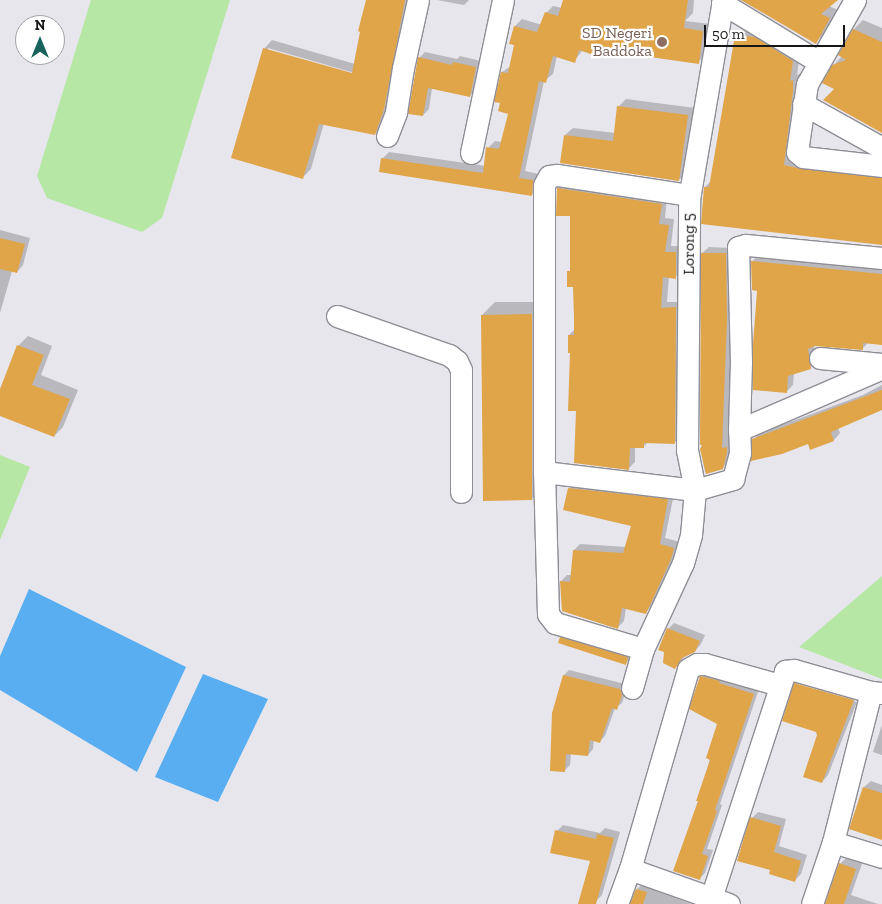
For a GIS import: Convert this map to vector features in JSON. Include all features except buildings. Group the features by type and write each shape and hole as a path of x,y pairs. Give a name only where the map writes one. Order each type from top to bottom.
{"street":[{"path":"387,136 396,112 402,68 418,0"},
{"path":"471,153 503,0"},
{"path":"855,0 807,84 803,104 799,155 882,166"},
{"path":"722,1 819,62"},
{"name":"Lorong 5","path":"632,688 643,649 683,563 691,535 695,490 687,450 689,195 722,1"},
{"path":"803,104 882,148"},
{"path":"643,649 555,623 550,619 547,609 544,472 544,185 549,176 557,175 689,195"},
{"path":"544,472 695,490 733,479 740,453 741,362 738,247 746,244 882,258"},
{"path":"337,316 449,355 457,361 462,370 462,492"},
{"path":"820,358 882,364"},
{"path":"739,430 882,368"},
{"path":"618,904 630,869 688,669 697,664 705,664 779,685"},
{"path":"630,869 720,901 779,685 785,671 794,670 876,693 833,842 812,904"},
{"path":"833,842 882,857"}],"green space":[{"path":"91,0 230,0 162,218 142,232 47,198 37,176"},
{"path":"0,455 30,467 0,540"},
{"path":"882,576 882,679 799,647"}],"water":[{"path":"29,589 186,667 137,772 0,690 0,656"},
{"path":"203,674 268,699 218,802 155,777"}],"place":[{"name":"SD Negeri Baddoka","path":"662,42"}]}
